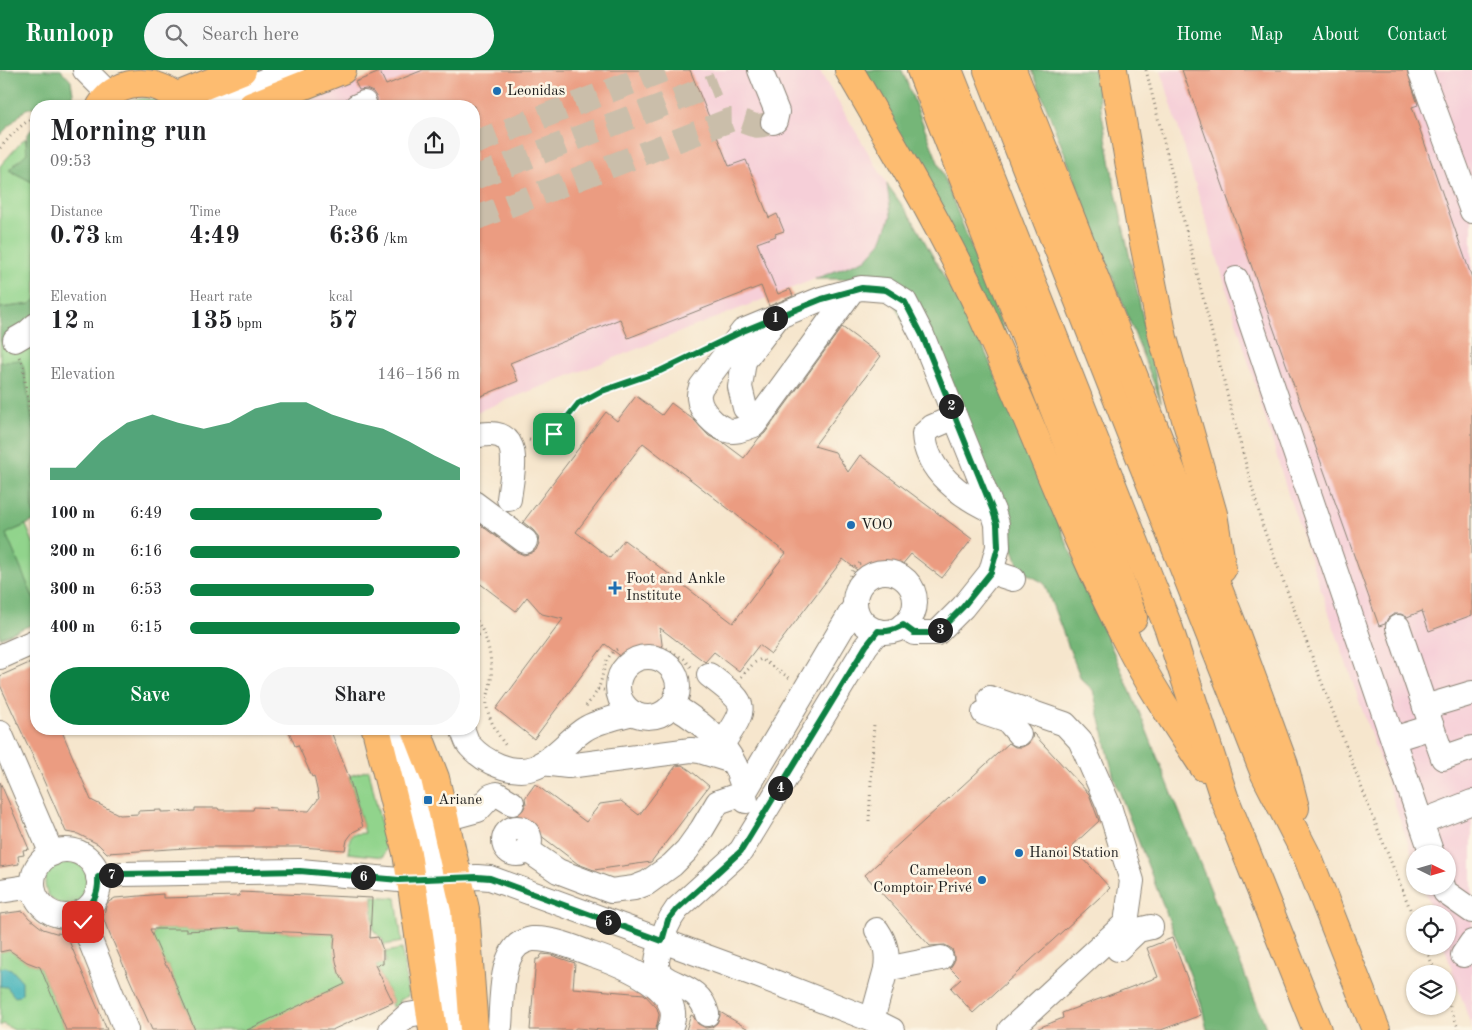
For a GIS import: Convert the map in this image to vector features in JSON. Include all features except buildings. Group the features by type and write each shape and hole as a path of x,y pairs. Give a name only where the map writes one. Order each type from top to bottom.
{"main road":[{"path":"267,100 342,70"},
{"path":"849,70 934,219 979,308 1070,520 1128,643 1164,707 1224,797"},
{"path":"922,70 1108,546 1164,707"},
{"path":"948,70 1169,629 1224,797 1317,1030"},
{"path":"988,70 1265,774 1308,858 1376,1030"},
{"path":"1012,70 1232,624 1284,765 1308,858"},
{"path":"1113,70 1140,223 1163,338 1213,514 1232,624"},
{"path":"191,100 234,72"},
{"path":"106,100 128,85 138,83 158,86 182,100"},
{"path":"378,735 407,853 435,879 466,913 487,1028"},
{"path":"418,735 435,778 445,819 435,879 432,1020"}],"street":[{"path":"85,70 104,100"},
{"path":"196,100 292,70"},
{"path":"760,70 777,112 773,122"},
{"path":"1420,70 1472,211"},
{"path":"1236,279 1429,845"},
{"path":"851,292 754,425 739,431 728,430 714,422 703,410 698,397 701,387 743,331 822,299 862,288 886,290 905,302 922,335 993,511 997,524 1002,575 963,607 937,633 914,633 903,625"},
{"path":"745,408 740,387 744,361 778,317"},
{"path":"15,344 30,330"},
{"path":"955,417 932,427 924,434 925,447 936,468 954,488 977,504 993,511"},
{"path":"480,434 488,432 503,437 511,445 514,456 509,499"},
{"path":"480,507 525,541"},
{"path":"526,849 558,871 611,891 623,890 648,883 672,866 702,829 718,802 744,793 855,606 858,588 863,581 870,575 879,572 896,574 904,578 914,594 915,602 909,619 895,630 887,632 878,631 863,622 855,606"},
{"path":"1398,627 1443,758 1472,748"},
{"path":"708,1014 705,1006 696,994 685,986 665,979 659,972 657,962 668,920 677,909 741,851 866,646 878,631"},
{"path":"0,657 30,644"},
{"path":"650,657 659,659 667,664 677,679 676,697 672,705 658,715 641,716 633,713 609,691 618,682 626,666 633,661 650,657"},
{"path":"702,673 736,697 741,706 741,715 727,752"},
{"path":"1393,740 1472,693"},
{"path":"672,705 694,718 727,752 741,778 752,833"},
{"path":"1010,1030 1126,922 1132,881 1109,806 1080,740 1065,724 987,706 1008,721 1019,734"},
{"path":"465,735 469,745 483,758 516,770 533,768 586,728 633,713"},
{"path":"0,733 52,854"},
{"path":"399,735 410,767 435,879 455,1030"},
{"path":"542,763 568,766 691,750 727,752"},
{"path":"445,819 478,810 492,796 497,794 512,803"},
{"path":"1421,822 1472,802"},
{"path":"62,851 72,851 81,854 95,868 98,877 99,886 97,894 87,909 70,916 50,912 36,897 33,886 34,876 44,859 62,851"},
{"path":"98,877 122,874 300,871 399,880 490,878 662,941 880,1026 888,957 884,939 877,930"},
{"path":"0,892 33,886"},
{"path":"601,919 611,891"},
{"path":"1449,895 1472,911"},
{"path":"79,913 126,1030"},
{"path":"1034,1030 1138,930 1151,926"},
{"path":"487,1028 508,960 513,950 525,941 545,941 578,949 635,972 647,979 664,995 672,1008 673,1020 669,1030"},
{"path":"886,969 941,958"},
{"path":"391,1030 408,1015 432,1020"}],"path":[{"path":"1146,70 1232,413 1263,528 1372,816 1408,905"},
{"path":"0,148 30,119"},
{"path":"15,344 22,365 30,423"},
{"path":"524,437 532,442 538,442 554,434 578,404 602,391 660,371 710,347"},
{"path":"480,628 491,664 487,708 501,738 510,750"},
{"path":"662,646 684,659 702,673"},
{"path":"584,708 609,691 604,667 614,651 620,648"},
{"path":"869,821 874,723"},
{"path":"1453,1015 1459,1030"}],"shaded area":[{"path":"387,70 819,70 887,184 891,216 881,242 866,259 480,411 480,100 313,100"},
{"path":"1161,70 1472,70 1472,1029 1456,982 1456,965 1450,965 1447,955 1456,955 1456,905 1430,905 1426,895 1456,895 1456,845 1409,845 1289,497"}],"green space":[{"path":"0,70 61,70 71,81 74,100 30,100 30,108 26,109 0,135"},
{"path":"858,70 902,70 1019,369"},
{"path":"1032,70 1094,70 1116,193 1161,402"},
{"path":"144,98 155,100 133,100"},
{"path":"30,131 30,181 9,170 27,153 28,134"},
{"path":"25,138 28,153 9,170 30,181 30,304 0,308 0,166"},
{"path":"887,184 914,222 984,349 1140,714 1267,1030 1207,1030 1201,1003 1114,778 1093,690 1081,679 1044,583 1020,570 1006,529 882,279 815,279 866,259 881,242 891,216"},
{"path":"30,304 30,325 14,338 0,341 0,308"},
{"path":"30,333 30,406 23,365 9,361 0,362 0,341"},
{"path":"20,360 23,365 30,406 30,523 6,534 30,590 30,626 0,638 0,362"},
{"path":"26,525 30,535 30,590 5,534"},
{"path":"369,770 386,848 383,857 348,853 350,838 353,834 365,833 349,776"},
{"path":"67,861 79,865 85,871 89,883 85,895 79,901 67,905 55,901 49,895 45,883 49,871 55,865"},
{"path":"373,896 396,898 402,942 384,945 383,940 373,930"},
{"path":"218,926 240,926 240,930 335,934 336,960 345,984 252,1030 195,1030 168,966 166,966 157,947 150,940 157,929 186,929 187,931 218,930"},
{"path":"402,949 408,996 399,1000 399,1005 392,1007 391,1003 393,1002 376,966 386,962 385,952"},
{"path":"9,950 27,962 40,967 66,1030 14,1030 3,1024 0,1026 0,952"}],"water":[{"path":"0,968 11,969 22,981 22,993 19,996 15,997 7,987 0,986"}],"tunnel":[{"path":"480,141 664,70"},
{"path":"480,176 717,84"},
{"path":"480,217 730,120 759,126 773,122"}],"place":[{"name":"Leonidas","path":"497,91"},
{"name":"VOO","path":"851,525"},
{"name":"Foot and Ankle Institute","path":"615,588"},
{"name":"Ariane","path":"428,800"},
{"name":"Hanoi Station","path":"1019,853"},
{"name":"Cameleon Comptoir Privé","path":"982,880"}],"route":[{"path":"83,922 79,913 87,909 93,902 99,886 98,877 106,875 300,871 399,880 490,878 662,941 668,920 677,909 741,851 866,646 878,631 887,632 903,625 914,633 937,633 963,607 991,572 998,547 997,524 993,511 922,335 905,302 886,290 862,288 822,299 743,331 660,371 602,391 578,404 554,434"}]}
